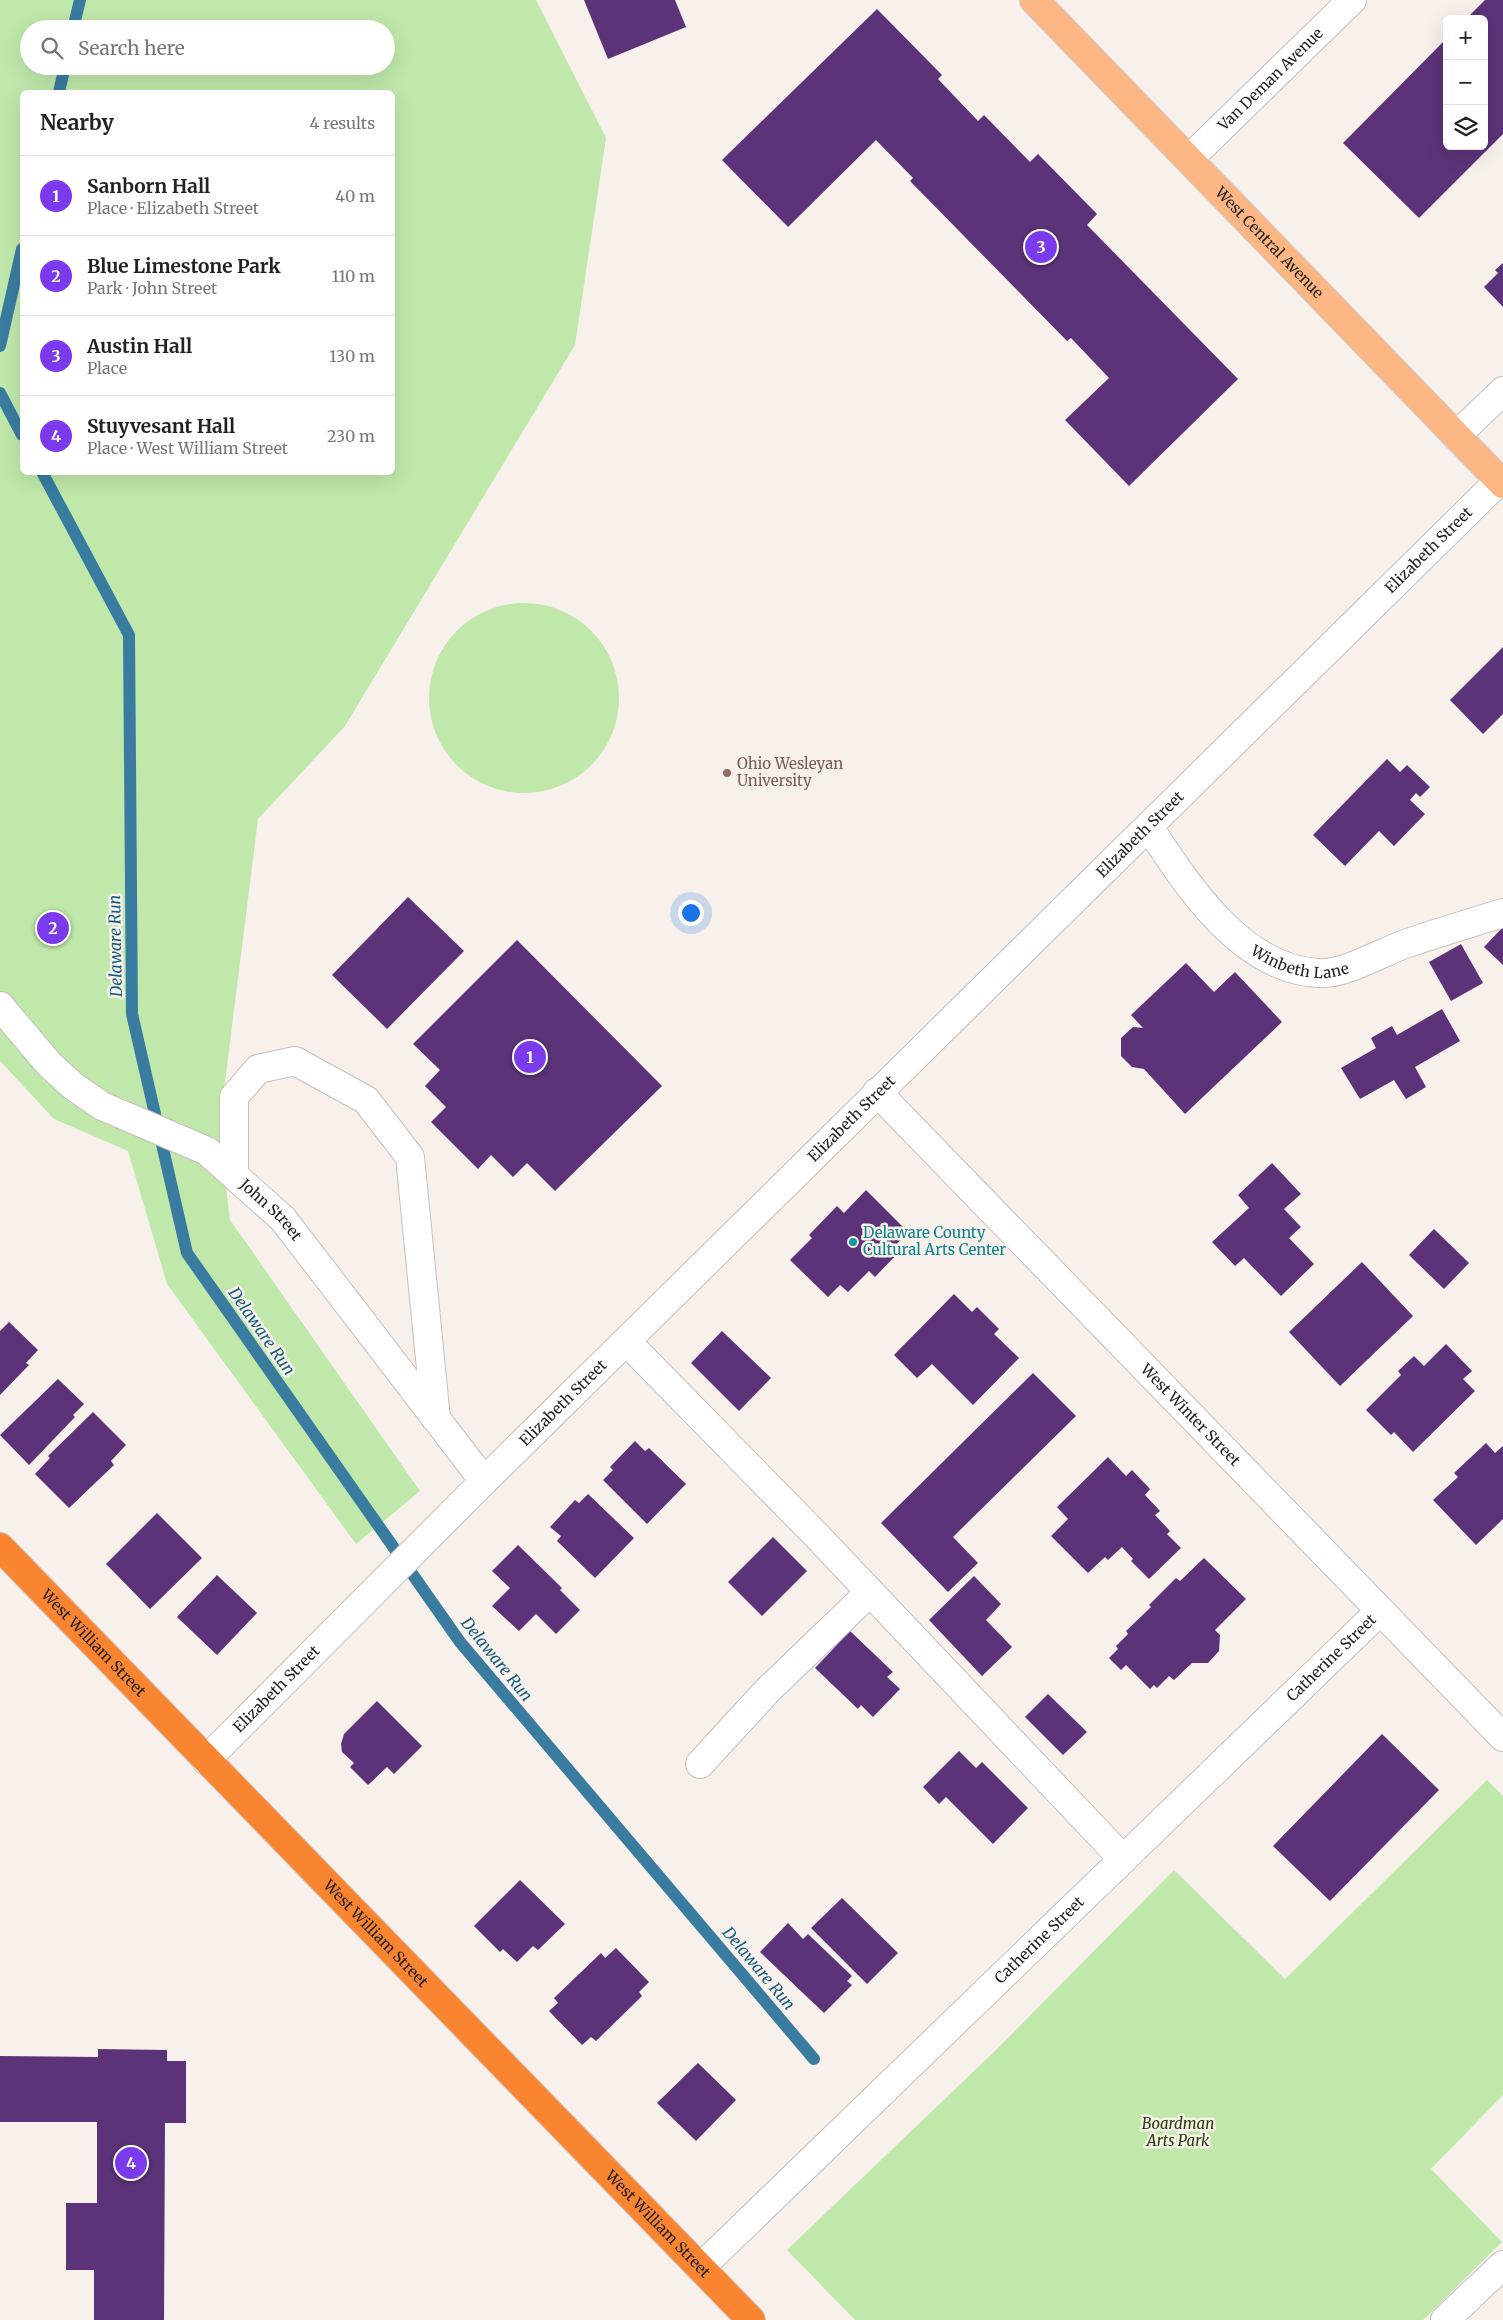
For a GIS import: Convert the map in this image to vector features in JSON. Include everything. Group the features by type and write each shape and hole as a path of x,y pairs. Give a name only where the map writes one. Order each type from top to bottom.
{"highway":[{"name":"West William Street","path":"0,1547 751,2320"}],"main road":[{"name":"West Central Avenue","path":"1034,0 1501,483"}],"street":[{"name":"Van Deman Avenue","path":"1189,159 1352,0"},
{"path":"1456,436 1503,391"},
{"name":"Elizabeth Street","path":"206,1760 484,1481 877,1092 1501,483"},
{"name":"Winbeth Lane","path":"1149,827 1177,870 1224,926 1255,951 1285,968 1320,974 1342,969 1404,945 1503,913"},
{"name":"John Street","path":"0,1006 48,1064 73,1086 102,1106 207,1151 283,1220 484,1481"},
{"path":"234,1174 234,1097 258,1070 295,1061 366,1100 410,1157 436,1419"},
{"name":"West Winter Street","path":"877,1092 1503,1737"},
{"path":"626,1342 870,1592 1123,1859"},
{"path":"700,1764 767,1691 870,1592"},
{"name":"Catherine Street","path":"700,2268 1380,1611"},
{"path":"1445,2320 1503,2265"}],"green space":[{"path":"0,0 536,0 606,138 575,345 345,726 258,819 219,1130 230,1220 420,1491 356,1544 167,1284 128,1151 54,1119 0,1061"},
{"path":"524,603 560,610 577,619 591,631 603,645 612,662 619,698 612,734 603,751 591,765 577,777 560,786 524,793 488,786 471,777 457,765 445,751 436,734 429,698 436,662 445,645 457,631 471,619 488,610"},
{"name":"Boardman Arts Park","path":"1487,1780 1503,1796 1503,2095 1431,2169 1502,2242 1423,2320 855,2320 787,2250 998,2048 1174,1870 1285,1979"}],"building":[{"path":"584,0 675,0 686,27 608,59"},
{"path":"1485,0 1503,0 1503,134 1488,149 1488,15 1470,15"},
{"path":"877,9 942,75 938,79 978,121 984,115 1030,162 1038,154 1097,214 1087,225 1238,379 1129,486 1065,420 1109,378 1071,338 1067,341 910,181 913,178 876,140 788,227 722,160"},
{"path":"1443,42 1443,150 1487,150 1419,218 1343,143"},
{"path":"1503,263 1503,307 1484,287 1498,273 1495,270"},
{"path":"1503,647 1503,714 1483,734 1450,700"},
{"path":"1387,759 1400,772 1407,765 1430,787 1420,797 1416,793 1410,800 1425,814 1394,846 1379,831 1345,866 1313,835"},
{"path":"408,897 464,951 387,1029 332,975"},
{"path":"1503,927 1503,965 1484,947"},
{"path":"517,940 662,1086 555,1191 527,1163 513,1177 491,1155 478,1169 431,1122 446,1107 425,1086 440,1070 413,1044"},
{"path":"1461,944 1483,983 1451,1001 1429,962"},
{"path":"1186,963 1214,992 1235,972 1282,1022 1185,1114 1144,1069 1132,1067 1121,1056 1121,1038 1133,1027 1143,1028 1131,1015"},
{"path":"1442,1009 1460,1041 1415,1067 1426,1087 1406,1099 1394,1080 1360,1099 1341,1068 1376,1048 1371,1038 1392,1026 1397,1035"},
{"path":"1272,1163 1301,1194 1284,1209 1301,1227 1289,1238 1314,1264 1281,1296 1244,1258 1235,1266 1212,1242 1249,1208 1238,1195"},
{"name":"Delaware County Cultural Arts Center","path":"866,1190 908,1232 894,1247 899,1252 875,1277 869,1271 848,1292 840,1285 828,1297 790,1260 812,1238 809,1235 837,1206 844,1213"},
{"path":"1434,1229 1469,1263 1444,1289 1409,1255"},
{"path":"1362,1262 1413,1316 1340,1386 1289,1332"},
{"path":"954,1294 972,1312 977,1307 999,1329 994,1334 1019,1358 973,1405 932,1364 917,1378 894,1355"},
{"path":"9,1322 38,1350 26,1363 29,1365 0,1395 0,1331"},
{"path":"722,1331 771,1378 739,1411 691,1363"},
{"path":"1446,1344 1472,1371 1463,1379 1475,1391 1413,1452 1394,1432 1391,1435 1366,1410 1401,1375 1398,1371 1414,1356 1424,1366"},
{"path":"1033,1373 1076,1416 953,1537 978,1563 948,1592 881,1523"},
{"path":"58,1379 84,1404 73,1415 75,1417 29,1465 0,1435"},
{"path":"93,1412 126,1445 111,1461 114,1465 69,1508 35,1474 50,1458 48,1456"},
{"path":"635,1441 645,1451 649,1448 686,1484 647,1524 603,1480 613,1470 610,1467"},
{"path":"1486,1443 1495,1453 1503,1446 1503,1519 1476,1545 1433,1500 1458,1477 1454,1473"},
{"path":"1108,1457 1126,1476 1132,1470 1150,1489 1145,1495 1160,1511 1155,1515 1170,1531 1167,1534 1181,1548 1149,1579 1131,1561 1133,1559 1122,1547 1108,1560 1105,1557 1088,1573 1051,1536 1068,1519 1057,1507"},
{"path":"588,1494 634,1538 595,1578 557,1541 561,1536 550,1527 575,1500 579,1503"},
{"path":"157,1513 202,1558 150,1609 106,1564"},
{"path":"773,1537 807,1571 762,1616 728,1582"},
{"path":"518,1545 562,1588 560,1590 580,1610 556,1634 536,1614 519,1631 492,1606 510,1588 492,1571"},
{"path":"1204,1558 1246,1599 1215,1630 1220,1635 1219,1651 1208,1663 1192,1663 1174,1680 1169,1676 1157,1688 1154,1685 1150,1689 1126,1665 1121,1670 1109,1658 1118,1649 1116,1646 1128,1634 1126,1631 1151,1607 1149,1605 1176,1578 1180,1581"},
{"path":"217,1575 257,1613 217,1655 177,1617"},
{"path":"974,1576 1001,1604 986,1620 1012,1647 982,1676 929,1620"},
{"path":"850,1631 893,1672 887,1677 900,1689 873,1717 861,1705 858,1709 815,1668"},
{"path":"1048,1694 1087,1732 1063,1755 1025,1717"},
{"path":"377,1701 422,1746 394,1774 387,1767 368,1785 350,1767 354,1763 342,1752 341,1744 344,1734"},
{"path":"1382,1734 1439,1790 1330,1901 1273,1846"},
{"path":"959,1751 976,1768 982,1762 1028,1808 993,1844 946,1797 939,1804 923,1787"},
{"path":"520,1880 565,1924 538,1950 533,1946 517,1962 503,1949 500,1952 474,1926"},
{"path":"842,1898 898,1953 867,1984 811,1928"},
{"path":"788,1923 803,1939 808,1934 852,1976 847,1981 852,1985 824,2013 760,1952"},
{"path":"616,1948 649,1982 639,1992 642,1996 596,2041 591,2037 582,2045 549,2011 558,2003 554,1998 601,1953 605,1958"},
{"path":"98,2049 167,2050 167,2061 186,2061 186,2123 165,2123 164,2320 94,2320 94,2270 66,2270 66,2203 97,2203 97,2122 0,2122 0,2056 98,2057"},
{"path":"698,2063 736,2100 696,2141 657,2103"}],"waterway":[{"name":"Delaware Run","path":"75,20 80,0"},
{"name":"Delaware Run","path":"59,90 63,75"},
{"name":"Delaware Run","path":"0,346 20,258"},
{"name":"Delaware Run","path":"0,393 20,431"},
{"name":"Delaware Run","path":"44,475 129,635 132,1014 187,1253 460,1642 814,2059"}],"place":[{"name":"Austin Hall","path":"1041,247"},
{"name":"Ohio Wesleyan University","path":"727,773"},
{"name":"Blue Limestone Park","path":"53,928"},
{"name":"Sanborn Hall","path":"530,1057"},
{"name":"Delaware County Cultural Arts Center","path":"853,1242"},
{"name":"Stuyvesant Hall","path":"131,2163"}]}
